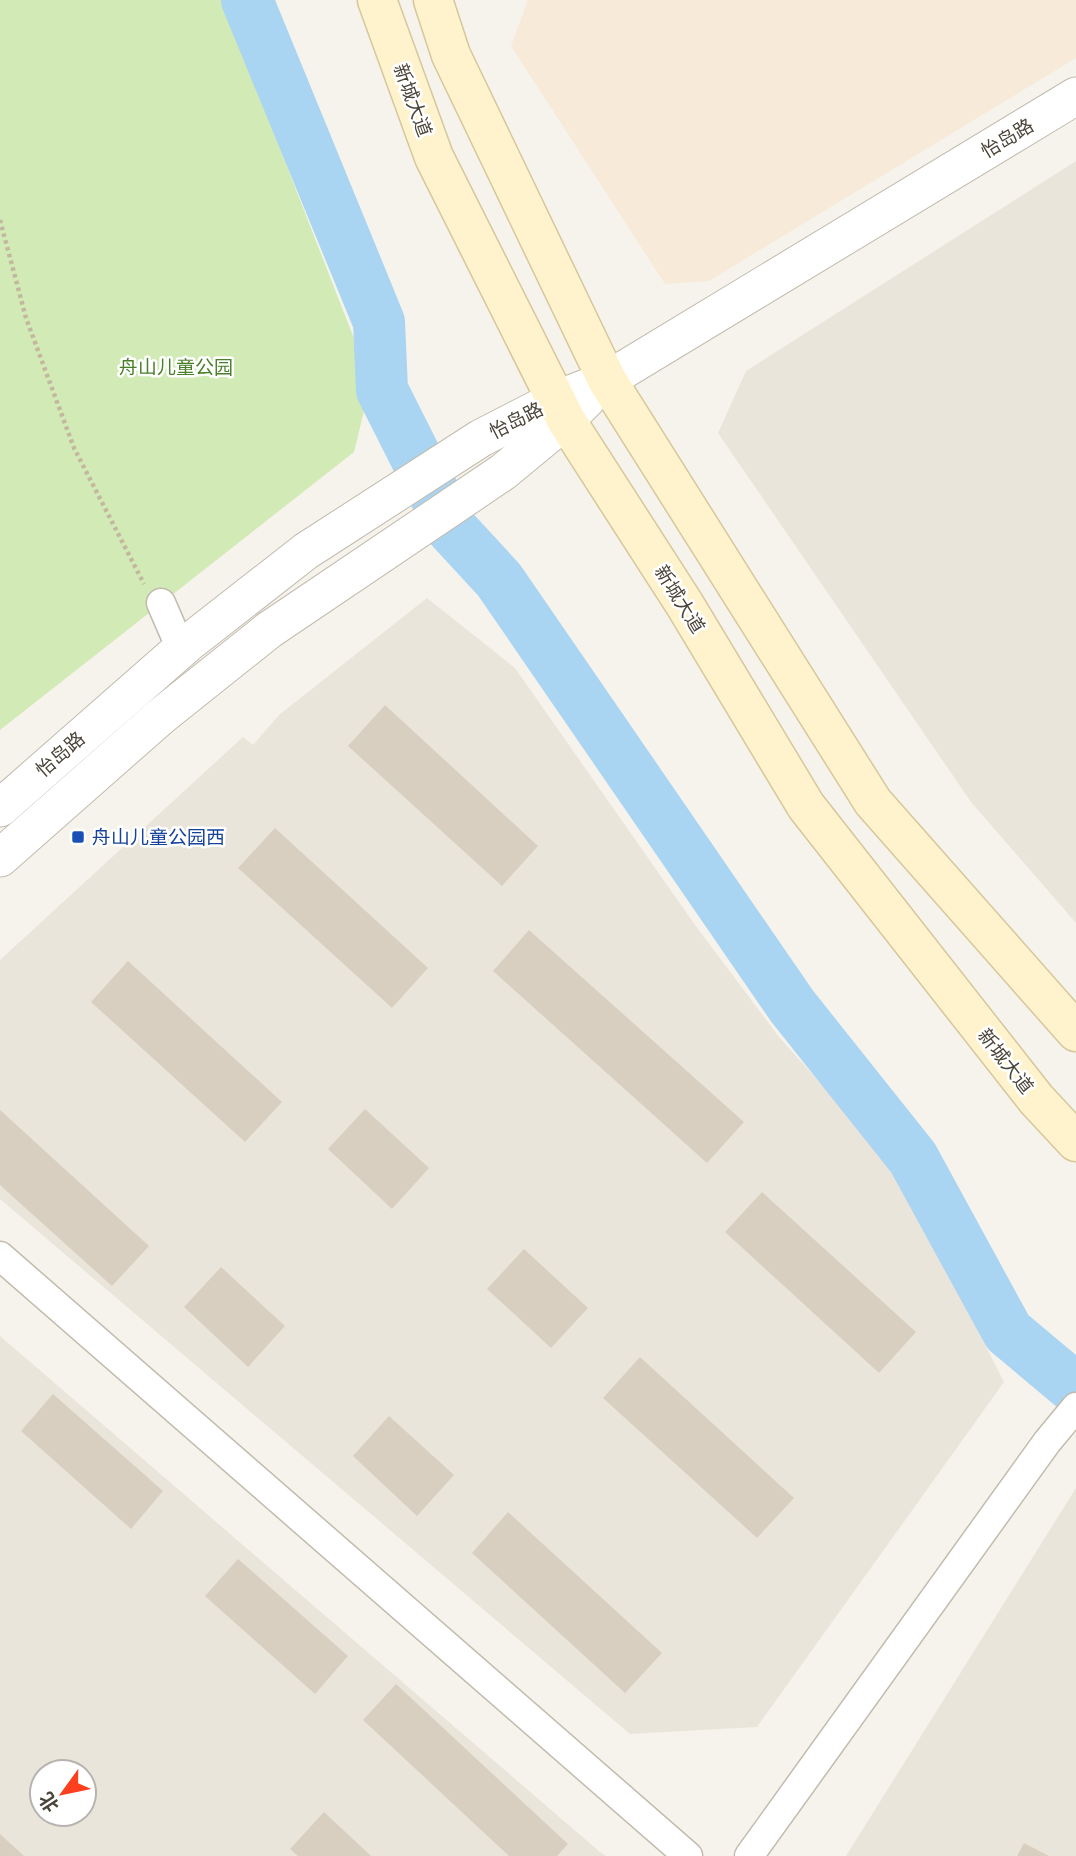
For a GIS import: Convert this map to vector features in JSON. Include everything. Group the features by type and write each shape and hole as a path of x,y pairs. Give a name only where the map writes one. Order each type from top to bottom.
{"main road":[{"name":"新城大道","path":"377,0 434,157 561,410 685,605 806,806 1036,1099 1076,1142"},
{"path":"432,0 451,55 607,380 873,802 1076,1032"}],"street":[{"name":"怡岛路","path":"0,808 181,649 306,551 481,438 561,410 1076,96"},
{"path":"5,842 269,630 503,471 561,410"},
{"path":"161,603 181,649"},
{"path":"0,1256 688,1856"},
{"path":"749,1856 1047,1442 1076,1407"}],"path":[{"path":"0,220 26,318 74,448 145,586 161,603"}],"shaded area":[{"path":"528,0 1076,0 1076,58 709,281 665,284 511,46"},
{"path":"1076,161 1076,923 971,802 718,433 746,371"},
{"path":"427,598 515,668 695,925 779,1037 894,1165 1004,1382 757,1727 630,1734 0,1199 0,960 243,737 253,745 279,715"},
{"path":"0,1336 600,1852 606,1856 0,1856"},
{"path":"1076,1488 1076,1856 846,1856"}],"green space":[{"name":"舟山儿童公园","path":"0,0 222,0 371,382 354,452 0,730"}],"building":[{"path":"385,705 538,846 502,886 348,746"},
{"path":"275,828 428,968 392,1008 238,868"},
{"path":"529,930 744,1122 707,1163 493,971"},
{"path":"128,961 282,1102 245,1142 91,1002"},
{"path":"365,1109 429,1168 392,1209 328,1149"},
{"path":"0,1110 149,1246 112,1286 0,1185"},
{"path":"762,1192 916,1332 879,1373 725,1232"},
{"path":"524,1249 588,1308 551,1348 487,1289"},
{"path":"221,1267 285,1326 248,1367 184,1307"},
{"path":"640,1357 794,1498 757,1538 603,1398"},
{"path":"53,1394 163,1491 131,1529 21,1431"},
{"path":"389,1416 454,1475 417,1516 353,1456"},
{"path":"508,1512 662,1653 625,1693 472,1553"},
{"path":"238,1559 348,1656 315,1694 205,1596"},
{"path":"396,1684 568,1844 557,1856 509,1856 363,1720"},
{"path":"324,1812 371,1856 298,1856 290,1849"},
{"path":"0,1834 24,1856 0,1856"},
{"path":"1024,1843 1049,1856 1017,1856"}],"waterway":[{"path":"247,0 379,322 382,390 452,529 499,580 792,1006 913,1158 1008,1332 1076,1389"}],"place":[{"name":"舟山儿童公园西","path":"78,837"}]}
